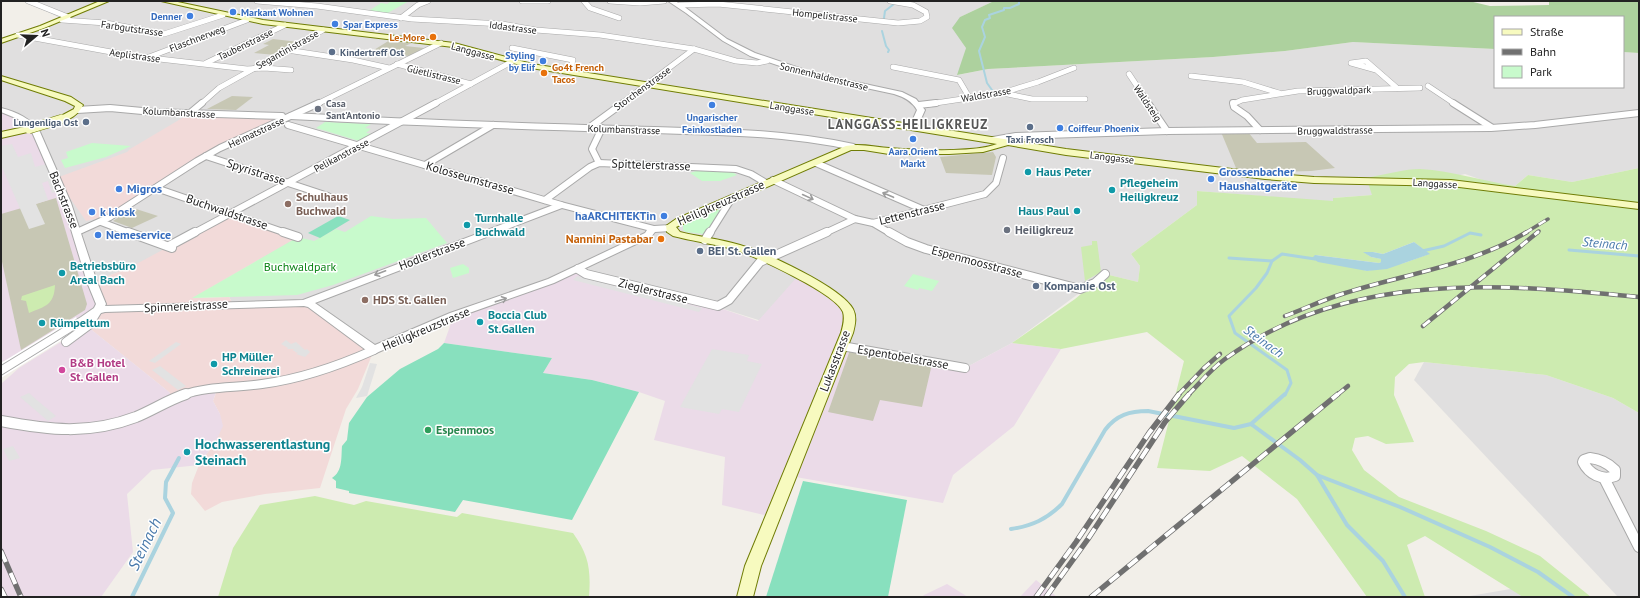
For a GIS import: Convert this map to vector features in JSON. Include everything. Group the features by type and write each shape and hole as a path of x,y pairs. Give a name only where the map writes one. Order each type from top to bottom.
{"main road":[{"path":"1,41 65,18 106,1"},
{"name":"Langgasse","path":"164,1 247,20 285,26 461,46 512,62 561,71 1066,152 1265,176 1314,180 1445,183 1639,206"},
{"path":"1,78 75,102 79,106 77,110 62,118 37,127 1,135"},
{"path":"944,133 960,144 954,151"},
{"name":"Kolumbanstrasse","path":"964,150 986,145 993,140"},
{"name":"Kolumbanstrasse","path":"853,147 914,152 954,151 995,148 1006,143"},
{"name":"Heiligkreuzstrasse","path":"670,228 679,221 853,147"},
{"name":"Lukasstrasse","path":"670,228 677,234 743,249 765,258 831,294 845,306 849,314 847,333 753,566 745,597"}],"street":[{"name":"Farbgutstrasse","path":"28,1 65,18 106,23 164,34 223,14"},
{"name":"Iddastrasse","path":"257,1 316,6 401,18 502,24 536,30 600,35 694,49 736,61 757,63 767,61"},
{"path":"401,18 418,5 428,1"},
{"path":"522,1 548,1"},
{"path":"584,1 590,8 619,18"},
{"path":"610,1 640,3 664,1"},
{"name":"Sonnenhaldenstrasse","path":"671,1 694,14 720,37 732,45 767,61 804,73 900,94 912,99 919,105"},
{"name":"Hompelistrasse","path":"679,5 704,3 718,4 898,23 920,21 926,17 926,12 918,7 890,1"},
{"name":"Flaschnerweg","path":"148,57 247,20"},
{"name":"Taubenstrasse","path":"206,64 285,26"},
{"name":"Segantinistrasse","path":"190,113 219,88 323,30"},
{"name":"Aeplistrasse","path":"18,35 133,56 252,69"},
{"name":"Heimatstrasse","path":"77,232 101,222 206,156 441,43"},
{"path":"512,48 573,60 572,64 561,71"},
{"name":"Storchenstrasse","path":"590,128 694,49"},
{"path":"287,50 353,60 389,68"},
{"name":"Pelikanstrasse","path":"101,222 170,247 512,62"},
{"name":"Güetlistrasse","path":"397,64 472,84"},
{"path":"893,67 959,80 969,97"},
{"name":"Segantinistrasse","path":"252,69 264,68 291,70"},
{"name":"Waldstrasse","path":"919,105 1002,93 1038,82 1074,68"},
{"name":"Bruggwaldpark","path":"1376,70 1397,88"},
{"name":"Waldsteig","path":"1129,74 1167,131"},
{"name":"Bruggwaldpark","path":"1191,76 1243,82 1280,93"},
{"path":"1428,86 1492,128"},
{"name":"Bruggwaldpark","path":"1260,130 1247,116 1234,107 1233,103 1280,93 1420,88"},
{"path":"1002,93 1032,99 1085,99"},
{"path":"913,128 921,112 919,105"},
{"name":"Kolumbanstrasse","path":"77,110 110,108 190,113 282,116"},
{"name":"Bachstrasse","path":"1,110 20,117 33,128 64,195 92,282 101,304 98,310"},
{"name":"Bruggwaldstrasse","path":"993,140 1005,136 1167,131 1492,128 1535,125 1639,113"},
{"name":"Kolumbanstrasse","path":"291,116 766,134 831,142 853,147"},
{"path":"425,165 493,124"},
{"name":"Kolosseumstrasse","path":"288,125 561,205 647,226 652,229"},
{"path":"599,163 592,149 602,128"},
{"name":"Bruggwaldstrasse","path":"1006,143 1030,136"},
{"name":"Spyristrasse","path":"206,156 328,196"},
{"name":"Lettenstrasse","path":"855,219 873,224 980,196 989,191 997,182 1003,158"},
{"path":"816,162 924,210"},
{"name":"Spittelerstrasse","path":"545,200 590,167 599,163 736,169 770,182"},
{"path":"770,182 855,219"},
{"name":"Buchwaldstrasse","path":"156,188 298,237"},
{"path":"705,240 732,198"},
{"name":"Hodlerstrasse","path":"304,303 561,205"},
{"path":"765,258 855,219"},
{"name":"Espenmoosstrasse","path":"873,224 907,242 926,249 1080,289 1095,283 1105,274"},
{"name":"Heiligkreuzstrasse","path":"1,421 60,430 84,430 97,428 134,418 173,399 196,391 249,386 279,381 330,369 454,315 542,285 648,235 652,229 670,228"},
{"name":"Zieglerstrasse","path":"578,269 586,274 714,306 722,305 729,300 756,264 765,258"},
{"name":"Spinnereistrasse","path":"98,310 304,303 312,305 374,350"},
{"path":"66,342 88,327 93,321 98,310"},
{"path":"1,371 85,320 98,310"},
{"name":"Espentobelstrasse","path":"842,346 965,368"},
{"path":"1604,478 1639,547"}],"shaded area":[{"path":"27,1 994,1 960,17 966,48 958,75 988,69 1213,57 1285,51 1353,42 1494,49 1494,88 1624,88 1624,52 1639,53 1639,168 1572,182 1528,175 1515,186 1491,183 1465,174 1372,195 1333,198 1333,202 1197,191 1197,205 1131,254 1140,266 1138,282 1105,274 1012,343 965,368 842,346 714,306 578,269 374,350 233,304 229,297 260,258 129,268 92,282 1,110 1,41 62,19"},
{"path":"273,39 299,42 275,55 254,53 269,45 263,44"},
{"path":"390,40 412,43 405,46 424,48 410,56 369,53"},
{"path":"232,96 253,97 236,110 207,109"},
{"path":"1,110 29,123 45,154 101,304 88,327 169,392 173,399 217,389 213,401 220,414 223,426 217,439 199,465 152,470 127,494 133,552 101,597 1,597 1,384 19,368 82,329 97,311 32,352 1,362"},
{"path":"189,114 291,116 252,134 100,218 86,221 56,178 127,152"},
{"path":"1221,132 1248,132 1257,143 1306,142 1335,168 1311,171 1278,172 1236,168"},
{"path":"12,144 18,157 31,153 35,167 46,164 53,180 55,192 52,193 48,181 42,183 48,200 36,204 45,224 29,229 1,165 1,146"},
{"path":"993,152 996,157 992,175 946,173 940,157"},
{"path":"56,198 87,304 85,310 21,350 1,257 1,214"},
{"path":"133,208 158,216 132,228 113,221"},
{"path":"231,213 298,237 193,298 229,297 233,304 304,303 374,350 358,389 346,409 320,488 265,494 222,502 205,511 191,494 192,483 199,465 217,439 220,414 213,401 216,393 173,399 169,392 88,327 92,282 129,268"},
{"path":"578,269 714,306 758,321 798,276 846,308 842,346 965,368 1012,343 1061,349 1014,426 953,475 943,503 790,476 773,517 722,505 725,457 654,440 665,401 639,392 592,380 543,373 552,358 444,343 454,315"},
{"path":"577,276 702,308 699,312 573,280"},
{"path":"286,340 291,344 296,342 305,350 307,349 310,352 305,357 296,354 298,353 293,351 294,349 287,349 288,348 281,344"},
{"path":"176,342 181,344 155,363 149,361"},
{"path":"712,349 749,355 747,361 762,364 739,412 722,409 719,414 680,407"},
{"path":"850,350 932,364 922,407 880,400 873,421 828,412"},
{"path":"1424,362 1546,375 1613,398 1639,413 1639,597 1618,597 1414,380"},
{"path":"370,363 377,364 367,396 356,398 362,387"},
{"path":"160,366 186,386 178,390 152,370"},
{"path":"29,393 56,416 48,421 20,397"},
{"path":"13,446 20,458 9,461 3,449"},
{"path":"1036,580 1057,597 1020,597"},
{"path":"947,584 968,597 922,597 924,595"},
{"path":"1522,587 1532,597 1464,597"}],"green space":[{"path":"386,1 409,1 386,14 367,12 381,3 387,4 390,2"},
{"path":"994,1 1469,1 1490,6 1549,5 1549,1 1639,1 1639,53 1624,52 1624,16 1494,16 1494,49 1353,42 1285,51 1213,57 988,69 957,75 966,48 952,28 960,17"},
{"path":"325,122 371,124 365,128 371,129 366,133 372,134 359,141 316,128"},
{"path":"92,143 131,146 106,157 65,168 61,160 68,158 66,152"},
{"path":"1639,168 1639,413 1613,398 1546,375 1424,362 1409,364 1395,377 1394,395 1414,442 1386,444 1368,436 1355,438 1352,450 1364,470 1399,497 1486,531 1540,556 1591,597 1523,597 1425,536 1407,545 1425,597 1367,597 1297,499 1242,456 1210,471 1157,468 1184,361 1147,332 1061,349 1012,343 1075,299 1105,274 1138,282 1140,266 1131,254 1197,205 1197,191 1333,201 1333,198 1372,195 1368,183 1371,177 1414,169 1444,172 1515,186 1528,175 1572,182","holes":["1414,242 1429,254 1404,263 1367,271 1315,255 1379,263 1382,259 1371,257 1364,252 1383,254"]},
{"path":"699,170 729,170 737,175 720,181 702,181 690,173"},
{"path":"722,207 714,221 703,234 686,232 683,230 683,225 686,223"},
{"path":"338,216 350,220 320,238 308,233"},
{"name":"Buchwaldpark","path":"371,216 393,219 426,218 447,243 333,285 297,295 192,298 298,237 314,241 336,229 345,232"},
{"path":"1092,241 1097,241 1101,272 1085,281 1081,247 1092,245"},
{"path":"463,264 469,268 469,273 453,278 450,268"},
{"path":"913,274 939,281 932,291 919,288 918,290 904,286"},
{"path":"55,285 51,301 29,313 26,301 21,300 22,296"},
{"name":"Espenmoos","path":"444,343 552,358 543,373 592,380 639,392 572,520 463,500 455,512 349,493 349,491 336,488 336,481 332,478 336,475 340,468 342,446 347,440 349,423 367,397 400,369 438,349"},
{"path":"803,481 907,500 888,597 766,597"},
{"path":"315,496 354,505 366,501 457,517 462,513 573,533 583,548 588,563 590,579 589,597 218,597 233,548 260,505"}],"water":[{"path":"1414,242 1430,254 1387,269 1367,271 1318,262 1312,258 1315,255 1379,263 1381,262 1381,259 1371,257 1363,252 1383,254"}],"pier":[{"path":"76,317 83,327 1,378 1,363"}],"waterway":[{"path":"992,90 987,83 979,51 985,37 982,27 985,20 990,18 989,15 1004,10 1004,8 1010,8 1019,4 1019,1"},
{"path":"884,18 885,11 894,4"},
{"path":"882,31 886,46 889,50 888,52"},
{"name":"Steinach","path":"1422,251 1444,246 1470,233 1481,235"},
{"name":"Steinach","path":"1569,250 1639,256"},
{"name":"Steinach","path":"1272,261 1282,254 1315,259"},
{"path":"1229,258 1272,261"},
{"name":"Steinach","path":"1272,261 1267,273 1256,288 1229,316 1235,333 1287,370 1291,383 1285,395"},
{"name":"Steinach","path":"1251,424 1285,394"},
{"name":"Steinach","path":"1011,529 1026,526 1039,521 1051,514 1062,504 1105,430 1119,417 1129,413 1148,411 1234,428 1251,424"},
{"path":"1251,424 1300,460 1317,475"},
{"name":"Steinach","path":"132,597 173,513 165,498 166,482 179,458"},
{"path":"1317,475 1400,507 1490,547 1538,572 1573,597"},
{"path":"1317,475 1347,525 1383,561 1405,597"}],"railway":[{"path":"1525,233 1548,219"},
{"path":"1285,316 1342,294 1460,261 1505,244 1527,232"},
{"path":"1470,287 1538,232"},
{"path":"1188,395 1225,359 1272,330 1321,310 1372,297 1424,290 1470,287"},
{"path":"1423,326 1470,287"},
{"path":"1470,287 1532,288 1639,297"},
{"path":"1178,395 1220,354"},
{"path":"1337,395 1348,386"},
{"path":"1036,597 1076,542 1149,433 1179,394"},
{"path":"1046,597 1088,539 1165,422 1189,394"},
{"path":"1091,597 1338,394"},
{"path":"1,551 21,597"},
{"path":"1,589 5,597"}],"place":[{"name":"Markant Wohnen","path":"233,12"},
{"name":"Denner","path":"190,16"},
{"name":"Spar Express","path":"335,24"},
{"name":"Le-More","path":"433,37"},
{"name":"Kindertreff Ost","path":"332,52"},
{"name":"Styling by Elif","path":"543,61"},
{"name":"Go4t French Tacos","path":"544,73"},
{"name":"Ungarischer Feinkostladen","path":"712,105"},
{"name":"Casa Sant'Antonio","path":"318,109"},
{"name":"Lungenliga Ost","path":"86,122"},
{"name":"Taxi Frosch","path":"1030,127"},
{"name":"Coiffeur Phoenix","path":"1060,128"},
{"name":"Aara Orient Markt","path":"913,139"},
{"name":"Haus Peter","path":"1028,172"},
{"name":"Grossenbacher Haushaltgeräte","path":"1211,179"},
{"name":"Migros","path":"119,189"},
{"name":"Pflegeheim Heiligkreuz","path":"1112,190"},
{"name":"Schulhaus Buchwald","path":"288,204"},
{"name":"Haus Paul","path":"1077,211"},
{"name":"k kiosk","path":"92,212"},
{"name":"haARCHITEKTin","path":"664,216"},
{"name":"Turnhalle Buchwald","path":"467,225"},
{"name":"Heiligkreuz","path":"1007,230"},
{"name":"Nemeservice","path":"98,235"},
{"name":"Nannini Pastabar","path":"661,239"},
{"name":"BEI St. Gallen","path":"700,251"},
{"name":"Betriebsbüro Areal Bach","path":"62,273"},
{"name":"Kompanie Ost","path":"1036,286"},
{"name":"HDS St. Gallen","path":"365,300"},
{"name":"Boccia Club St.Gallen","path":"480,322"},
{"name":"Rümpeltum","path":"42,323"},
{"name":"HP Müller Schreinerei","path":"214,364"},
{"name":"B&B Hotel St. Gallen","path":"62,370"},
{"name":"Espenmoos","path":"428,430"},
{"name":"Hochwasserentlastung Steinach","path":"187,452"}],"district":[{"name":"LANGGASS-HEILIGKREUZ","path":"908,124"}]}
